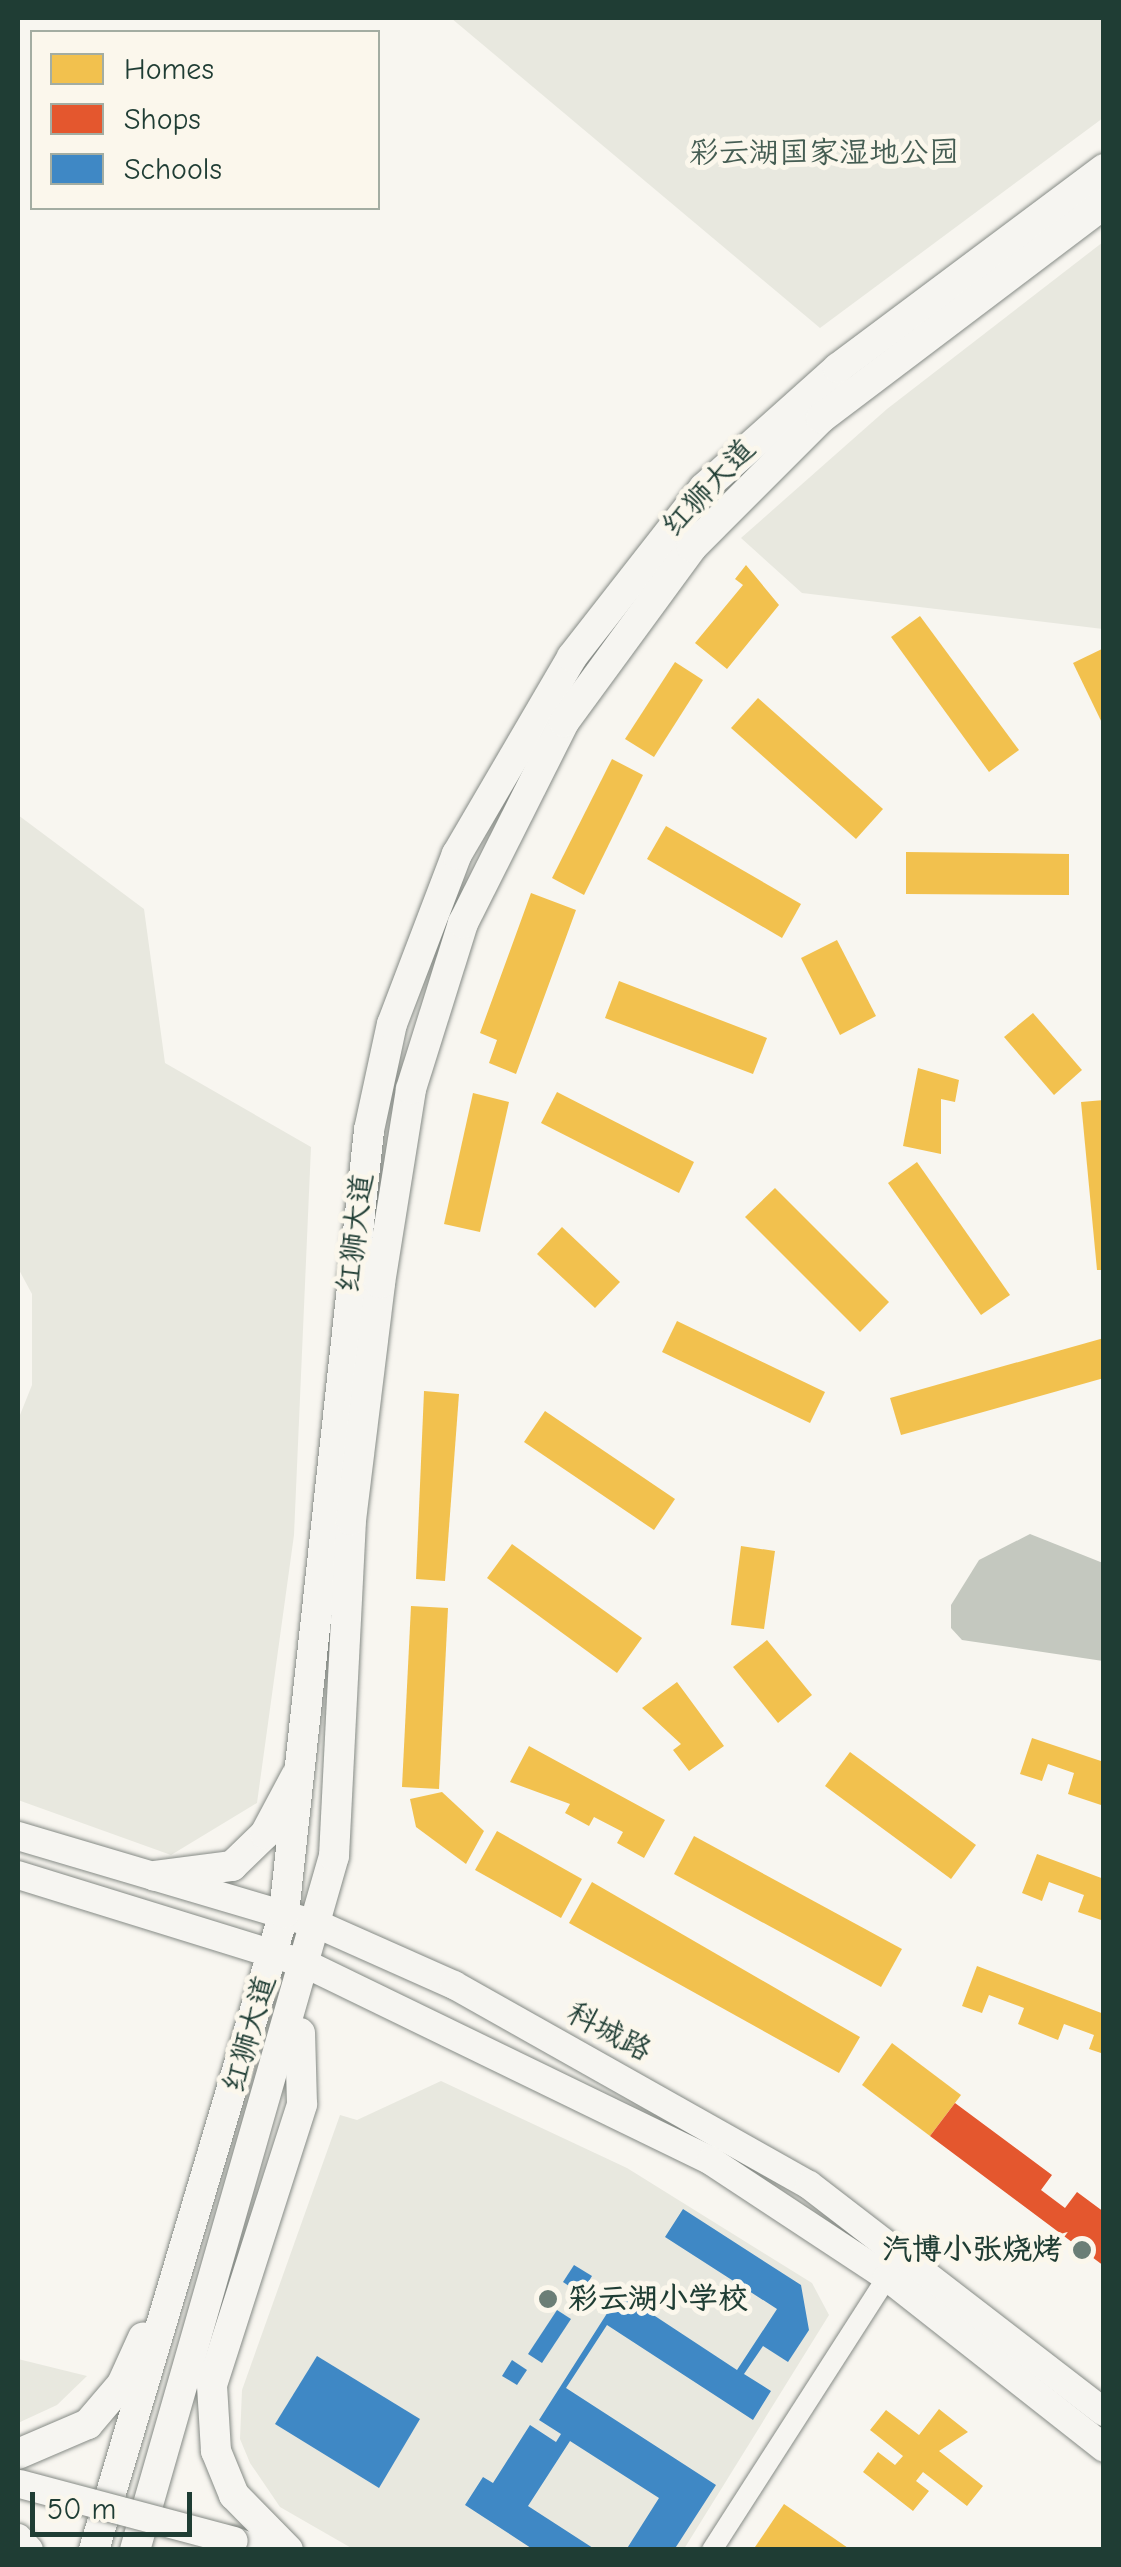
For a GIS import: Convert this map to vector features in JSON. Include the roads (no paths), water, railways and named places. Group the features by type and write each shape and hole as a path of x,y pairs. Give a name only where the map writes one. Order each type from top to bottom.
{"main road":[{"name":"红狮大道","path":"94,2550 284,1914 304,1760 321,1524 372,1113 398,1008 481,802 582,642 704,488 838,368 1104,169"},
{"name":"红狮大道","path":"135,2550 319,1925 343,1772 351,1520 402,1137 441,982 482,876 594,675 716,521 821,418 1104,204"},
{"path":"155,1876 208,1875 250,1853 304,1760"},
{"name":"科城路","path":"18,1836 319,1925 454,1985 727,2132 916,2263 1104,2412"},
{"path":"18,1876 308,1966 711,2161 886,2277 1104,2448"},
{"path":"18,2474 88,2424 132,2365 216,2079 262,1992"},
{"path":"288,2550 234,2495 216,2451 212,2385 302,2104 300,1996"},
{"path":"18,2474 247,2545"},
{"path":"18,2538 29,2550"}],"street":[{"path":"712,2550 886,2277"}],"place":[{"name":"汽博小张烧烤","path":"1082,2250"},
{"name":"彩云湖小学校","path":"548,2299"}],"park label":[{"name":"彩云湖国家湿地公园","path":"824,153"}]}
